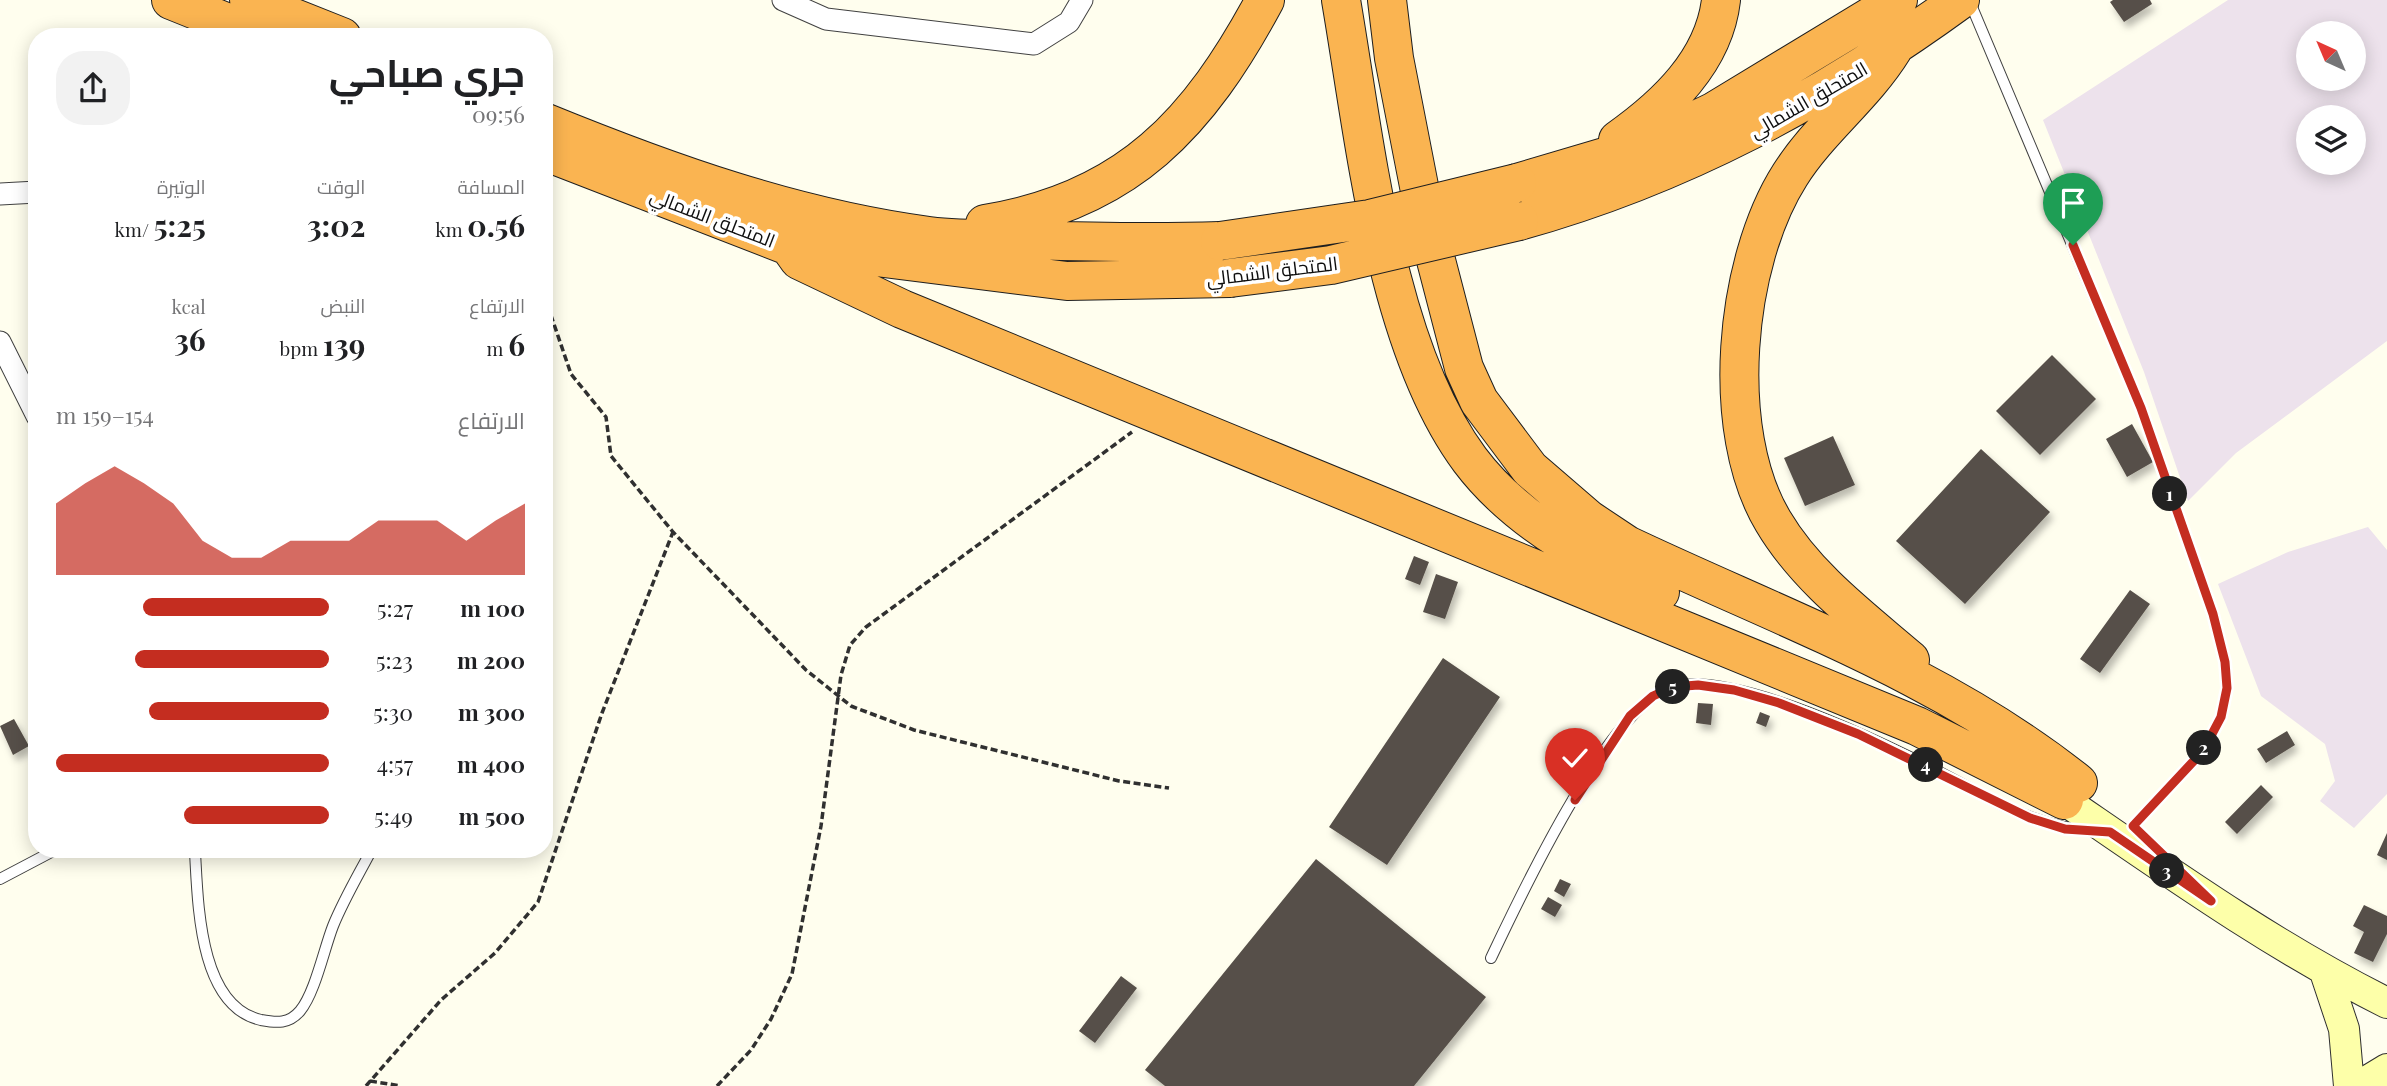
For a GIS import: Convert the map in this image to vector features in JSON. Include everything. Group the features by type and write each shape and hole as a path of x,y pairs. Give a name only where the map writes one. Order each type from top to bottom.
{"highway":[{"path":"171,0 240,28"},
{"path":"249,0 319,28"},
{"path":"930,236 1022,218 1057,206 1138,163 1172,135 1219,81 1265,0"},
{"path":"1341,0 1371,180 1395,285 1424,377 1440,414 1472,462 1511,502 1612,572 1895,692 2071,791"},
{"path":"1387,0 1394,58 1426,222 1461,355 1479,401 1508,443 1557,495 1627,545 1889,664 1957,699 2015,736 2071,791"},
{"path":"1574,166 1659,109 1692,73 1714,37 1721,0"},
{"name":"المتحلق الشمالي","path":"553,154 789,246 1067,281 1230,278 1331,265 1518,202 1574,166 1642,146 1713,112 1898,0"},
{"name":"المتحلق الشمالي","path":"553,126 687,178 760,200 852,222 930,236 1122,243 1220,241 1370,219 1518,202 1576,205 1694,159 1795,108 1892,49 1960,0"},
{"path":"1892,49 1874,79 1816,138 1788,177 1771,211 1760,245 1744,318 1741,393 1743,435 1747,458 1762,500 1773,522 1801,560 1861,618 1957,699"},
{"path":"789,246 799,260 902,309 2071,791"}],"main road":[{"path":"2071,791 2211,901 2325,972 2385,998"},
{"path":"2325,972 2344,1028 2349,1086"},
{"path":"2359,1086 2387,1069"}],"street":[{"path":"783,0 826,19 1034,44 1069,22 1082,0"},
{"path":"0,194 28,192"},
{"path":"0,342 28,398"}],"lane":[{"path":"1491,958 1547,848 1601,756 1630,716 1653,696 1673,687 1698,685 1734,690 1779,703 1858,734 2030,818 2065,829 2122,829 2203,751 2221,717 2227,688 2225,662 2213,614 2141,408 1969,0"},
{"path":"0,879 40,858"},
{"path":"195,858 198,911 217,986 233,1007 251,1017 274,1022 290,1021 302,1009 334,923 367,858"}],"path":[{"path":"553,321 571,374 606,417 611,456 673,532 806,670 851,706 914,730 1119,781 1169,788"},
{"path":"718,1086 751,1050 771,1019 792,974 821,826 839,696 850,645 866,627 1157,414"},
{"path":"553,858 602,713 673,532"},
{"path":"366,1086 441,1000 495,953 538,902 553,858"},
{"path":"370,1081 401,1086"}],"shaded area":[{"path":"2228,0 2387,0 2387,341 2236,453 2188,501 2144,372 2043,120"},
{"path":"2368,527 2387,550 2387,794 2354,828 2320,801 2335,781 2325,744 2261,696 2218,584 2288,552"}],"building":[{"path":"2150,0 2152,4 2124,22 2110,2"},
{"path":"2052,355 2096,399 2040,455 1996,411"},
{"path":"2132,424 2153,462 2127,477 2106,439"},
{"path":"1833,436 1855,485 1805,506 1784,458"},
{"path":"1981,449 2050,512 1965,604 1896,541"},
{"path":"1414,556 1429,562 1420,585 1405,579"},
{"path":"1436,574 1458,582 1445,619 1423,612"},
{"path":"2130,590 2150,604 2100,673 2080,659"},
{"path":"1443,658 1500,697 1387,865 1329,827"},
{"path":"1698,703 1713,704 1711,725 1696,723"},
{"path":"1760,712 1770,716 1766,727 1756,723"},
{"path":"14,719 28,747 13,755 0,726"},
{"path":"2287,731 2295,745 2266,763 2257,749"},
{"path":"2261,785 2273,797 2237,834 2225,822"},
{"path":"2387,833 2387,860 2377,855"},
{"path":"1316,859 1486,997 1414,1086 1165,1086 1145,1070"},
{"path":"1560,879 1571,884 1564,897 1554,891"},
{"path":"1548,897 1562,905 1555,917 1541,909"},
{"path":"2364,905 2387,916 2387,934 2373,962 2354,953 2364,932 2353,926"},
{"path":"1121,976 1137,988 1095,1043 1079,1031"}],"route":[{"path":"1575,800 1601,756 1630,716 1653,696 1673,687 1698,685 1734,690 1779,703 1858,734 2030,818 2065,829 2110,832 2211,901 2133,826 2203,751 2221,717 2227,688 2225,662 2213,614 2141,408 2073,245"}]}
